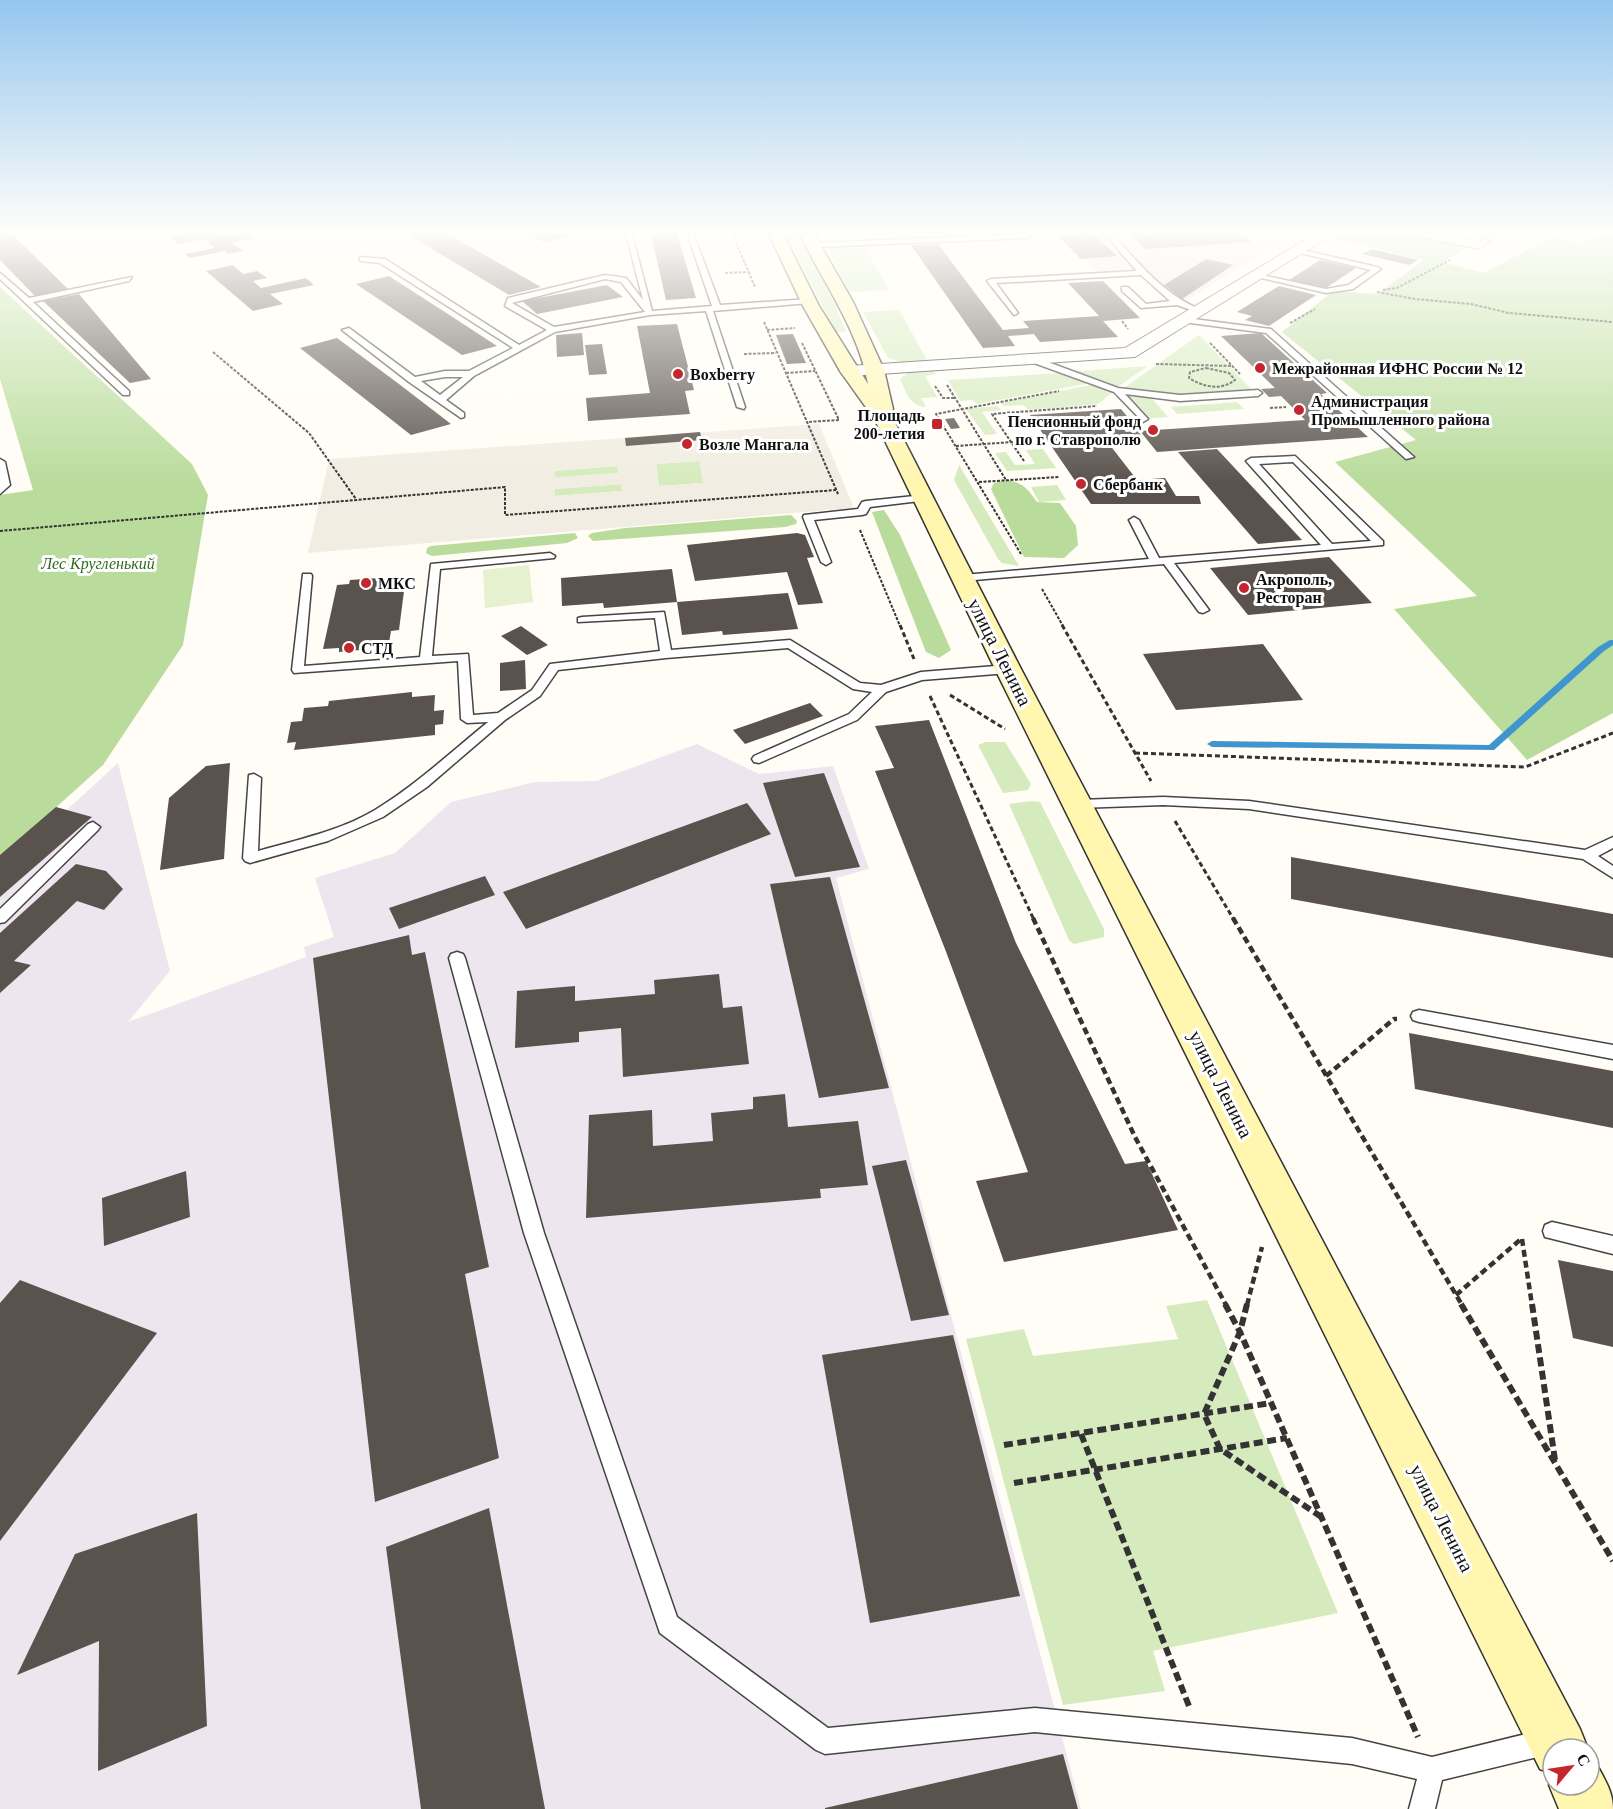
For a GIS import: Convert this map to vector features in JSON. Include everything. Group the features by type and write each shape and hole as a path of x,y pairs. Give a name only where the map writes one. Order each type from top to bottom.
{"main road":[{"name":"улица Ленина","path":"817,314 849,371 885,419 1008,669 1079,804 1553,1737"},
{"name":"улица Ленина","path":"851,314 875,370 885,419"}],"street":[{"path":"849,371 1037,361 1129,353 1195,314"}],"lane":[{"path":"41,314 126,393"},
{"path":"466,314 519,348"},
{"path":"526,314 553,330"},
{"path":"440,400 471,374 553,330 642,314"},
{"path":"714,314 724,356 741,407"},
{"path":"1192,316 1268,331 1409,457"},
{"path":"346,330 461,415"},
{"path":"1037,361 1117,390 1180,398 1258,393"},
{"path":"412,380 445,374 471,374"},
{"path":"1117,390 1143,419"},
{"path":"963,578 1329,548 1379,543 1295,459 1251,461 1329,548"},
{"path":"0,462 5,485 0,491"},
{"path":"826,562 808,517 853,514 862,512 866,504 924,498"},
{"path":"1134,520 1162,562 1203,610"},
{"path":"426,658 435,566 550,556"},
{"path":"307,576 298,670 426,658 464,657 467,719 501,717"},
{"path":"582,620 660,614 666,654"},
{"path":"254,778 250,858 323,838 378,813 422,784 501,717 536,693 554,667 666,654 790,644 857,686 882,689 921,676 1008,669"},
{"path":"759,759 853,717 882,689"},
{"path":"1079,804 1163,801 1249,805 1587,855 1613,873"},
{"path":"0,918 93,826"},
{"path":"1587,855 1613,842"},
{"path":"457,958 534,1233 668,1625 825,1741 1035,1720 1352,1751 1432,1770 1541,1760"},
{"path":"1419,1016 1613,1052"},
{"path":"1552,1232 1613,1245"},
{"path":"1422,1809 1432,1770"}],"path":[{"path":"761,314 836,490 845,509 853,514 921,676 1135,1137 1240,1332 1324,1519 1432,1770"},
{"path":"1527,314 1613,321"},
{"path":"766,330 794,327 839,420 807,422"},
{"path":"1208,341 1258,393"},
{"path":"213,352 309,433 356,499"},
{"path":"724,356 776,352"},
{"path":"1024,461 993,414 1100,405 1153,364 1233,366"},
{"path":"786,373 815,371"},
{"path":"944,379 1006,480"},
{"path":"1096,383 1000,402 961,407 936,414 979,482 1163,801 1613,1561"},
{"path":"937,389 943,398 955,398"},
{"path":"956,446 1027,441"},
{"path":"979,482 1059,477"},
{"path":"0,531 505,487 505,515 836,490"},
{"path":"921,676 1014,735"},
{"path":"1135,753 1525,767 1613,733"},
{"path":"1326,1076 1394,1019 1419,1016"},
{"path":"1456,1295 1522,1239 1552,1232"},
{"path":"1522,1239 1555,1463"},
{"path":"1263,1241 1240,1332 1204,1414 1220,1449 1324,1519"},
{"path":"1004,1445 1271,1403"},
{"path":"1081,1434 1202,1736"},
{"path":"1014,1483 1287,1438"}],"shaded area":[{"name":"Площадь 200-летия","path":"819,424 854,508 308,553 329,459","holes":["699,461 703,483 659,486 656,464","617,466 618,473 555,477 555,471","621,484 622,491 555,496 555,489"]},
{"path":"697,744 759,774 833,766 869,869 836,878 1081,1809 0,1809 0,871 118,763 170,971 128,1022 306,957 304,947 334,937 315,878 395,853 451,802 535,782 596,781"}],"green space":[{"name":"Лес Кругленький","path":"0,314 30,314 192,464 208,495 183,645 103,765 0,858 0,495 33,490 0,379"},
{"path":"827,314 839,314 846,332 836,332"},
{"path":"864,314 901,314 928,362 905,363 888,358"},
{"path":"1304,314 1613,314 1613,713 1527,760 1394,609 1477,596 1335,462 1416,440 1282,332"},
{"path":"1199,335 1251,389 1163,395 1121,390"},
{"path":"1148,366 1116,388 1068,372"},
{"path":"933,370 936,374 925,376 937,397 921,398 926,407 916,404 909,398 900,379 909,372"},
{"path":"1061,373 1091,383 977,404 973,400 960,401 948,380"},
{"path":"1095,384 1114,391 1098,404 1029,410 1023,405 1004,406 1001,403"},
{"path":"1121,392 1149,395 1168,417 1144,419"},
{"path":"1237,402 1244,409 1177,414 1171,407"},
{"path":"997,406 1001,410 982,412 997,434 985,435 966,409"},
{"path":"1043,449 1056,468 1007,471 995,453 1006,452 1015,465 1035,464 1026,450"},
{"path":"700,461 704,483 659,486 656,464"},
{"path":"959,465 1019,566 1002,563 998,559 954,480"},
{"path":"618,466 619,473 555,478 554,471"},
{"path":"1006,480 1024,487 1037,502 1060,503 1076,526 1078,545 1064,558 1024,557 991,489 994,483"},
{"path":"621,484 622,491 555,496 555,489"},
{"path":"1057,485 1066,500 1039,502 1031,487"},
{"path":"884,510 900,535 951,650 939,658 926,652 872,512"},
{"path":"791,515 797,521 796,524 785,527 593,541 588,536 592,533 625,528"},
{"path":"575,533 578,538 567,543 432,556 426,553 427,548 431,546"},
{"path":"529,565 533,602 485,608 483,570"},
{"path":"986,742 1005,742 1031,784 1028,790 1003,793 978,745"},
{"path":"1040,802 1104,929 1104,937 1074,944 1069,940 1009,804"},
{"path":"1207,1300 1338,1613 1153,1651 1165,1691 1063,1705 966,1339 1024,1329 1033,1356 1178,1339 1166,1306"}],"building":[{"path":"57,314 96,314 151,379 130,383"},
{"path":"401,314 448,314 497,346 462,355"},
{"path":"960,314 991,314 1003,330 1029,328 1023,321 1099,316 1098,314 1136,314 1140,318 1103,321 1118,337 1040,342 1034,334 1008,336 1015,346 983,348"},
{"path":"1246,314 1287,314 1269,326 1245,320 1252,316"},
{"path":"677,324 694,390 685,391 690,414 588,421 586,398 650,393 637,326"},
{"path":"582,333 584,355 557,357 556,335"},
{"path":"1261,333 1327,393 1321,394 1368,437 1157,452 1140,431 1305,420 1281,396 1269,397 1261,389 1275,388 1221,336"},
{"path":"793,334 806,363 787,364 776,335"},
{"path":"337,338 451,424 411,435 300,348"},
{"path":"602,344 607,374 589,375 585,345"},
{"path":"1121,409 1131,421 1118,422 1126,432 1138,431 1142,437 1106,440 1137,480 1165,478 1176,496 1199,496 1201,504 1091,504 1030,415"},
{"path":"954,418 960,428 951,429 945,419"},
{"path":"700,432 702,440 626,446 625,438"},
{"path":"1217,449 1302,540 1258,544 1178,452"},
{"path":"797,533 805,535 814,557 807,558 823,603 798,605 787,572 695,581 687,545"},
{"path":"1329,557 1372,603 1248,615 1210,568"},
{"path":"672,569 677,602 604,608 603,603 562,606 561,578"},
{"path":"379,578 378,583 398,581 396,592 404,591 399,630 391,631 389,643 361,645 360,650 339,652 339,648 323,649 337,585 349,584 350,580"},
{"path":"788,593 798,629 723,635 722,631 682,635 677,602"},
{"path":"521,626 548,645 527,655 501,636"},
{"path":"1263,644 1303,700 1176,710 1143,654"},
{"path":"525,660 526,689 500,691 500,663"},
{"path":"412,692 412,697 435,695 434,711 444,710 443,724 435,725 435,735 294,750 296,742 287,743 291,722 302,721 304,708 328,706 329,701"},
{"path":"810,703 823,716 745,744 733,730"},
{"path":"929,720 1016,943 1125,1164 1146,1161 1178,1230 1004,1262 976,1181 1028,1172 945,949 875,771 894,768 875,726"},
{"path":"230,763 224,859 160,870 169,798 206,766"},
{"path":"824,773 860,867 795,877 763,783"},
{"path":"747,803 771,834 526,929 503,892"},
{"path":"56,807 92,817 0,897 0,855"},
{"path":"1291,857 1613,914 1613,958 1291,899"},
{"path":"76,864 106,871 123,889 104,910 77,901 14,961 31,965 0,993 0,933"},
{"path":"485,876 495,895 399,929 389,908"},
{"path":"830,877 889,1088 819,1098 770,884"},
{"path":"409,935 412,955 425,952 489,1267 465,1274 499,1458 375,1502 313,958"},
{"path":"719,974 723,1008 742,1006 749,1064 623,1077 621,1028 579,1032 579,1042 515,1048 517,991 575,986 575,1001 655,994 654,980"},
{"path":"1409,1033 1613,1071 1613,1128 1415,1089"},
{"path":"785,1094 788,1127 858,1121 868,1185 820,1189 821,1198 586,1218 589,1115 652,1110 653,1146 713,1141 711,1113 753,1109 753,1097"},
{"path":"906,1160 949,1315 911,1321 872,1166"},
{"path":"186,1171 190,1217 104,1246 102,1198"},
{"path":"1558,1260 1613,1271 1613,1347 1573,1338"},
{"path":"20,1280 157,1333 0,1541 0,1303"},
{"path":"953,1335 1020,1596 870,1623 822,1355"},
{"path":"489,1508 545,1809 421,1809 386,1547"},
{"path":"197,1513 207,1726 98,1771 99,1641 17,1675 75,1554"},
{"path":"1063,1754 1078,1809 825,1809 825,1808"}],"waterway":[{"path":"1212,744 1491,748 1601,649 1613,642"}],"place":[{"name":"Межрайонная ИФНС России № 12","path":"1260,368"},
{"name":"Boxberry","path":"678,374"},
{"name":"Администрация Промышленного района","path":"1299,410"},
{"name":"Площадь 200-летия","path":"937,424"},
{"name":"Пенсионный фонд по г. Ставрополю","path":"1153,430"},
{"name":"Возле Мангала","path":"687,444"},
{"name":"Сбербанк","path":"1081,484"},
{"name":"МКС","path":"366,583"},
{"name":"Акрополь, Ресторан","path":"1244,588"},
{"name":"СТД","path":"349,648"}]}
